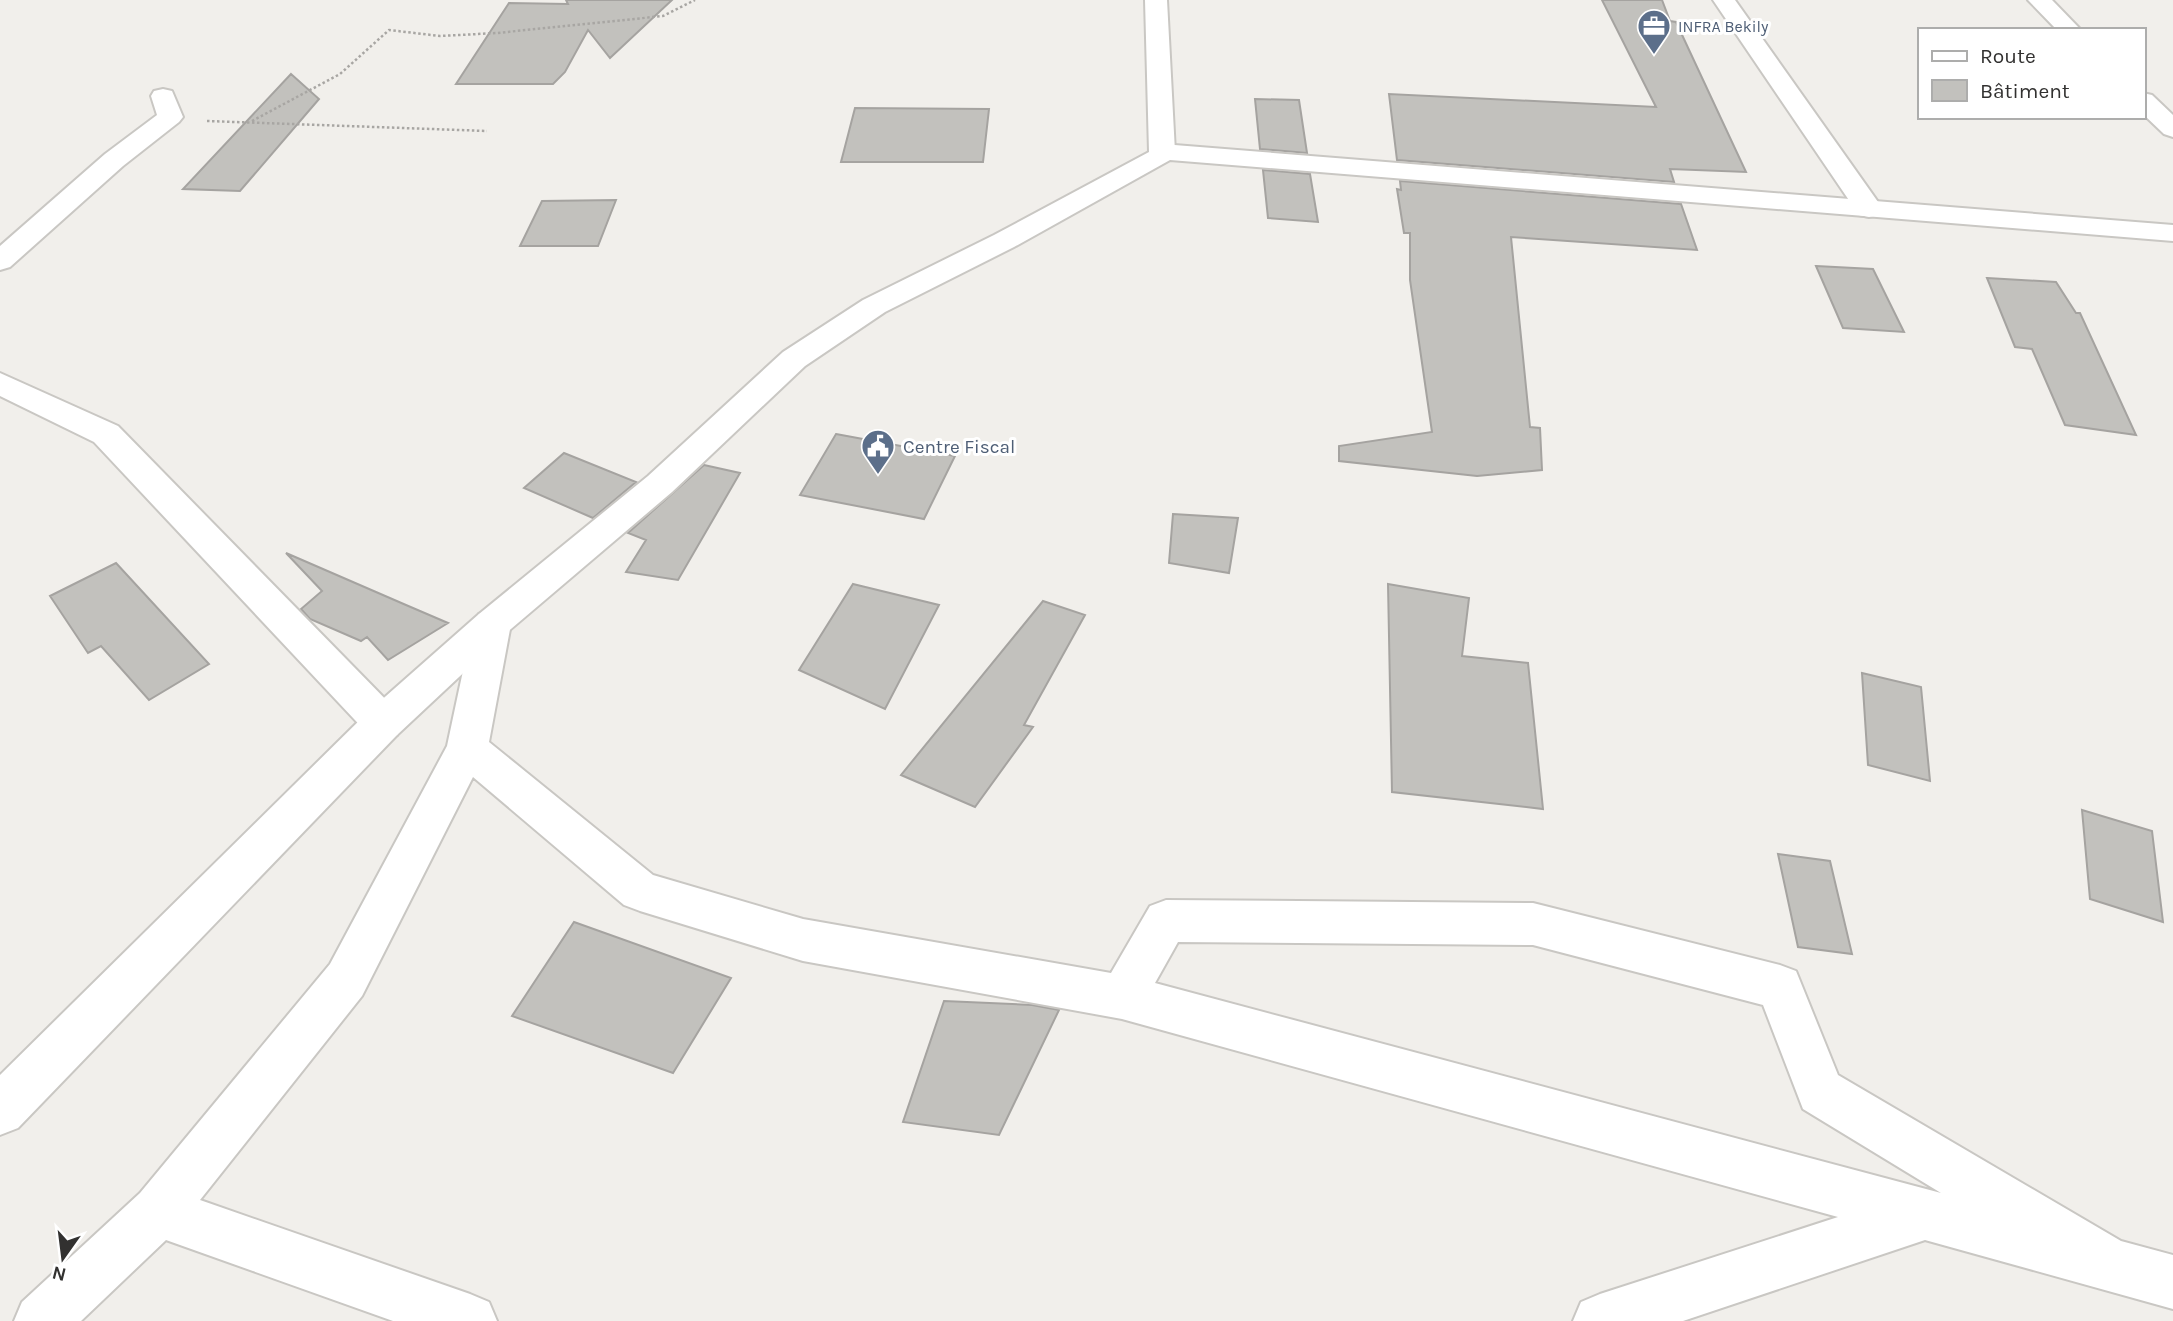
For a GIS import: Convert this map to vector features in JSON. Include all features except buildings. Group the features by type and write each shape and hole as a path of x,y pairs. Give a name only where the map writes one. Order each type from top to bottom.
{"street":[{"path":"9,1102 383,723 492,624 660,484 794,359 874,306 1003,241 1159,157 1162,152 1156,0"},
{"path":"1724,0 1869,209"},
{"path":"2039,0 2068,28"},
{"path":"0,261 114,160 170,117 163,96"},
{"path":"2145,102 2173,129"},
{"path":"1162,152 2173,233"},
{"path":"0,383 106,434 383,723"},
{"path":"41,1321 158,1211 346,980 467,748 492,624"},
{"path":"467,748 640,891 803,940 1122,997 2173,1282"},
{"path":"1122,997 1166,921 1533,924 1780,987 1821,1093 2111,1265"},
{"path":"158,1211 470,1321"},
{"path":"1600,1321 1926,1214"}],"path":[{"path":"252,121 340,74 389,30 440,36 497,33 663,16 695,0"},
{"path":"203,121 487,131"}],"place":[{"name":"INFRA Bekily","path":"1654,56"},
{"name":"Centre Fiscal","path":"878,476"}]}
